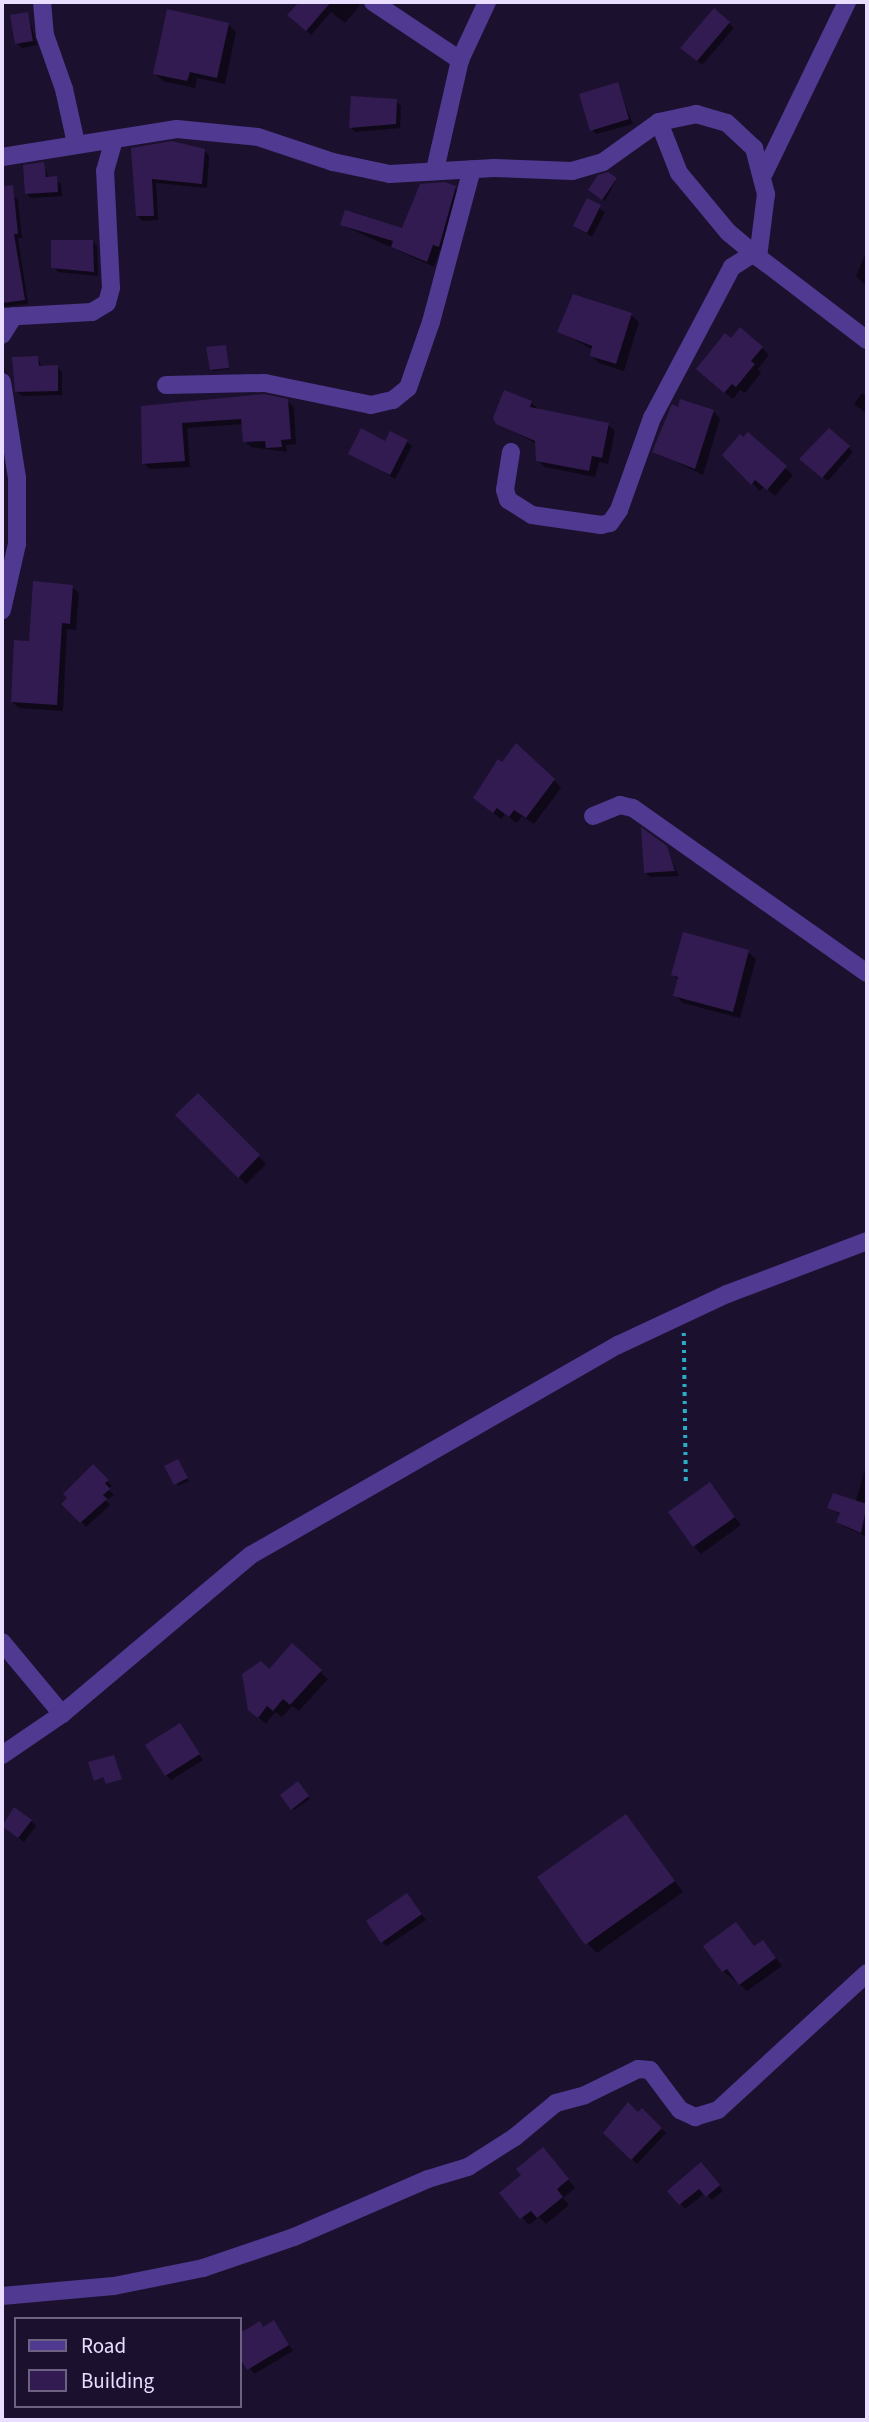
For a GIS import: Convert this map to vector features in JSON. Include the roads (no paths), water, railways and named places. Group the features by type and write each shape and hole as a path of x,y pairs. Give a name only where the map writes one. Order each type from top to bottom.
{"street":[{"path":"42,2 45,35 64,89 76,142"},
{"path":"373,2 460,60"},
{"path":"435,170 460,60 487,2"},
{"path":"756,255 764,173 847,2"},
{"path":"2,157 76,142 177,129 258,137 333,162 390,174 472,169 572,171 603,162 659,122 696,114 727,123 754,148 764,173"},
{"path":"659,122 679,173 728,232 867,340"},
{"path":"2,335 8,316 92,312 107,303 111,288 105,171 114,139"},
{"path":"166,385 265,383 371,405 393,400 408,388 431,322 472,169"},
{"path":"511,452 505,490 508,500 532,515 601,525 610,523 619,509 652,418 732,267 756,255"},
{"path":"2,382 17,478 17,544 2,610"},
{"path":"593,816 620,806 633,808 867,973"},
{"path":"2,1755 62,1714 251,1555 618,1345 685,1313 867,1241"},
{"path":"2,1642 62,1714"},
{"path":"2,2296 114,2286 203,2268 294,2237 428,2179 468,2167 515,2137 556,2103 585,2095 638,2069 650,2070 680,2110 695,2118 718,2110 867,1973"}]}
